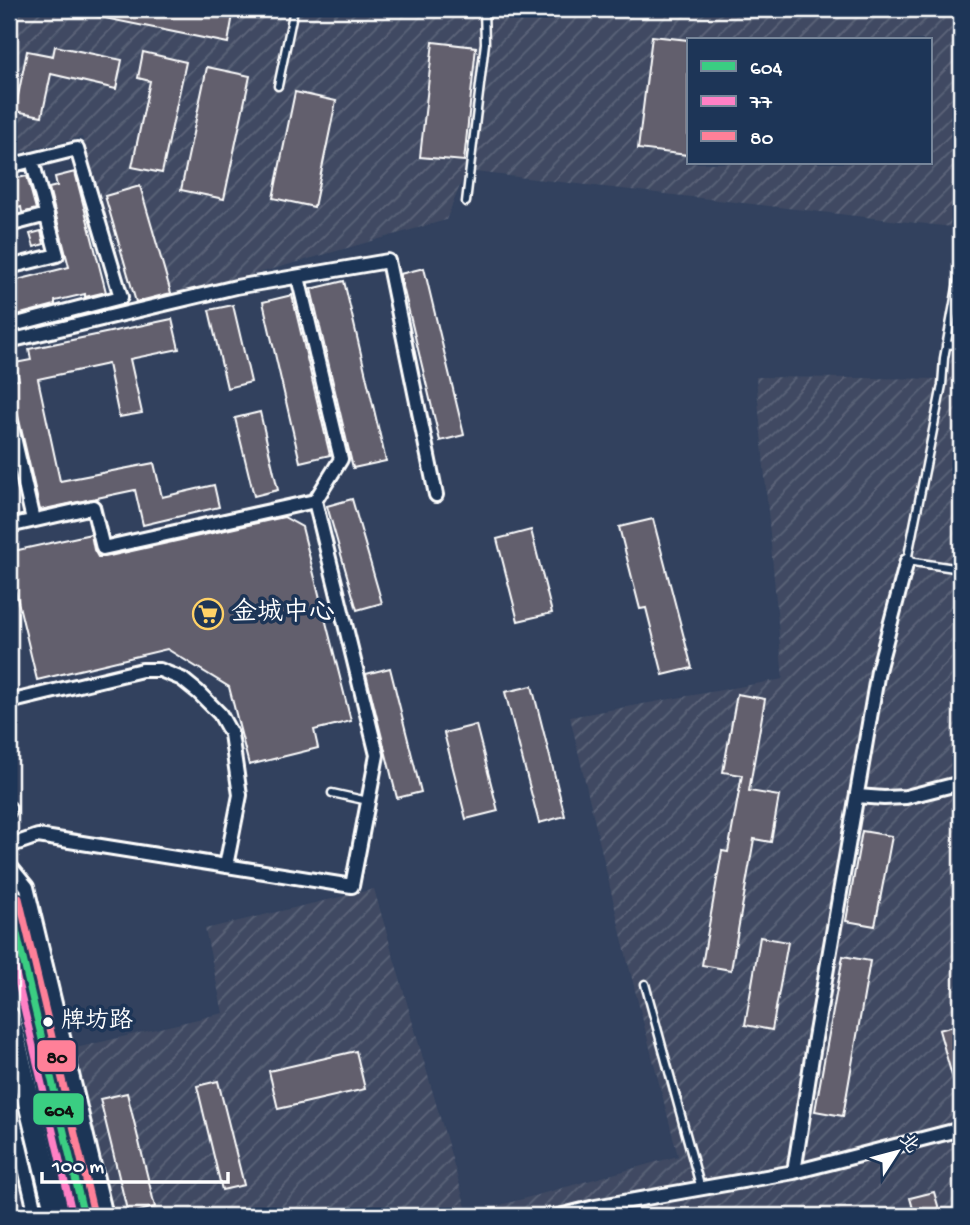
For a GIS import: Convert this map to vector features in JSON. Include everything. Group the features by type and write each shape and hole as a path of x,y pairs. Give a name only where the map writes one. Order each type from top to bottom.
{"main road":[{"path":"9,900 84,1216"},
{"path":"9,1018 57,1216"}],"street":[{"path":"9,166 77,149 121,298 9,326"},
{"path":"9,267 57,254 33,160"},
{"path":"9,225 47,215"},
{"path":"9,341 236,287 388,261 436,495"},
{"path":"9,526 93,507 103,548 315,500 341,459 298,277"},
{"path":"9,415 33,520"},
{"path":"9,846 38,836 352,886 377,755 315,500"},
{"path":"794,1172 878,671 907,561"},
{"path":"9,702 142,670 160,670 182,679 220,714 231,734 240,795 226,866"},
{"path":"857,796 906,797 961,783"},
{"path":"9,865 27,887 106,1216"},
{"path":"9,1098 36,1216"},
{"path":"559,1216 794,1172 961,1129"}],"lane":[{"path":"278,86 294,9"},
{"path":"466,202 485,43 484,9"},
{"path":"961,266 946,345 942,385 907,561 961,569"},
{"path":"946,345 961,344"},
{"path":"332,793 368,800"},
{"path":"645,985 701,1189"}],"shaded area":[{"path":"9,9 961,9 961,228 466,171 446,220 136,308 82,137 9,155"},
{"path":"961,283 961,1216 601,1216 596,1201 529,1216 113,1216 76,1048 223,1013 205,929 374,889 468,1214 678,1156 628,963 570,717 783,679 756,377 948,379"}],"building":[{"path":"80,9 234,9 228,43 80,13"},
{"path":"652,36 687,40 687,155 638,149"},
{"path":"433,42 476,47 464,161 420,157"},
{"path":"55,46 122,60 116,89 51,74 42,116 15,111 27,51 53,56"},
{"path":"143,52 186,62 162,173 132,167 150,81 138,78"},
{"path":"207,67 250,76 224,199 181,190"},
{"path":"295,92 336,101 314,207 273,198"},
{"path":"75,172 106,292 55,301 55,305 9,317 9,282 69,267 49,188 57,186 55,177"},
{"path":"27,176 36,209 22,213 21,207 9,210 9,180"},
{"path":"140,186 171,293 136,302 105,196"},
{"path":"41,231 44,244 34,247 30,234"},
{"path":"424,268 464,435 440,441 400,274"},
{"path":"344,281 386,461 353,468 311,289"},
{"path":"292,295 330,455 300,462 263,302"},
{"path":"233,305 251,382 227,388 209,310"},
{"path":"172,319 179,349 130,359 142,413 119,417 108,364 38,379 60,481 154,463 162,497 214,485 219,507 143,525 135,490 40,510 10,381 19,380 15,363 31,360 29,349"},
{"path":"260,412 278,490 254,496 235,418"},
{"path":"352,499 382,603 357,610 327,506"},
{"name":"金城中心","path":"284,517 302,527 351,721 314,730 318,748 249,765 229,687 167,649 37,680 9,564 9,552 91,534 98,557 105,557"},
{"path":"653,519 692,668 663,675 646,608 640,609 619,527"},
{"path":"531,530 552,613 518,621 497,539"},
{"path":"390,668 421,792 397,798 366,674"},
{"path":"532,686 565,816 539,823 505,692"},
{"path":"737,694 765,699 749,791 779,796 771,842 754,839 731,970 702,965 722,851 728,852 742,775 723,772"},
{"path":"476,725 498,811 466,819 444,733"},
{"path":"862,831 892,836 875,926 846,921"},
{"path":"760,937 788,942 772,1030 745,1025"},
{"path":"843,956 870,961 843,1116 815,1111"},
{"path":"961,1024 961,1097 958,1097 939,1030"},
{"path":"356,1051 365,1089 278,1109 269,1071"},
{"path":"218,1081 244,1185 222,1190 197,1086"},
{"path":"127,1093 155,1207 128,1214 100,1099"},
{"path":"934,1192 941,1216 915,1216 910,1198"}],"transit line":[{"name":"80","path":"19,898 94,1214"},
{"name":"604","path":"9,900 84,1216"},
{"name":"77","path":"9,944 73,1216"}],"place":[{"name":"金城中心","path":"208,614"},
{"name":"牌坊路","path":"48,1022"}]}
